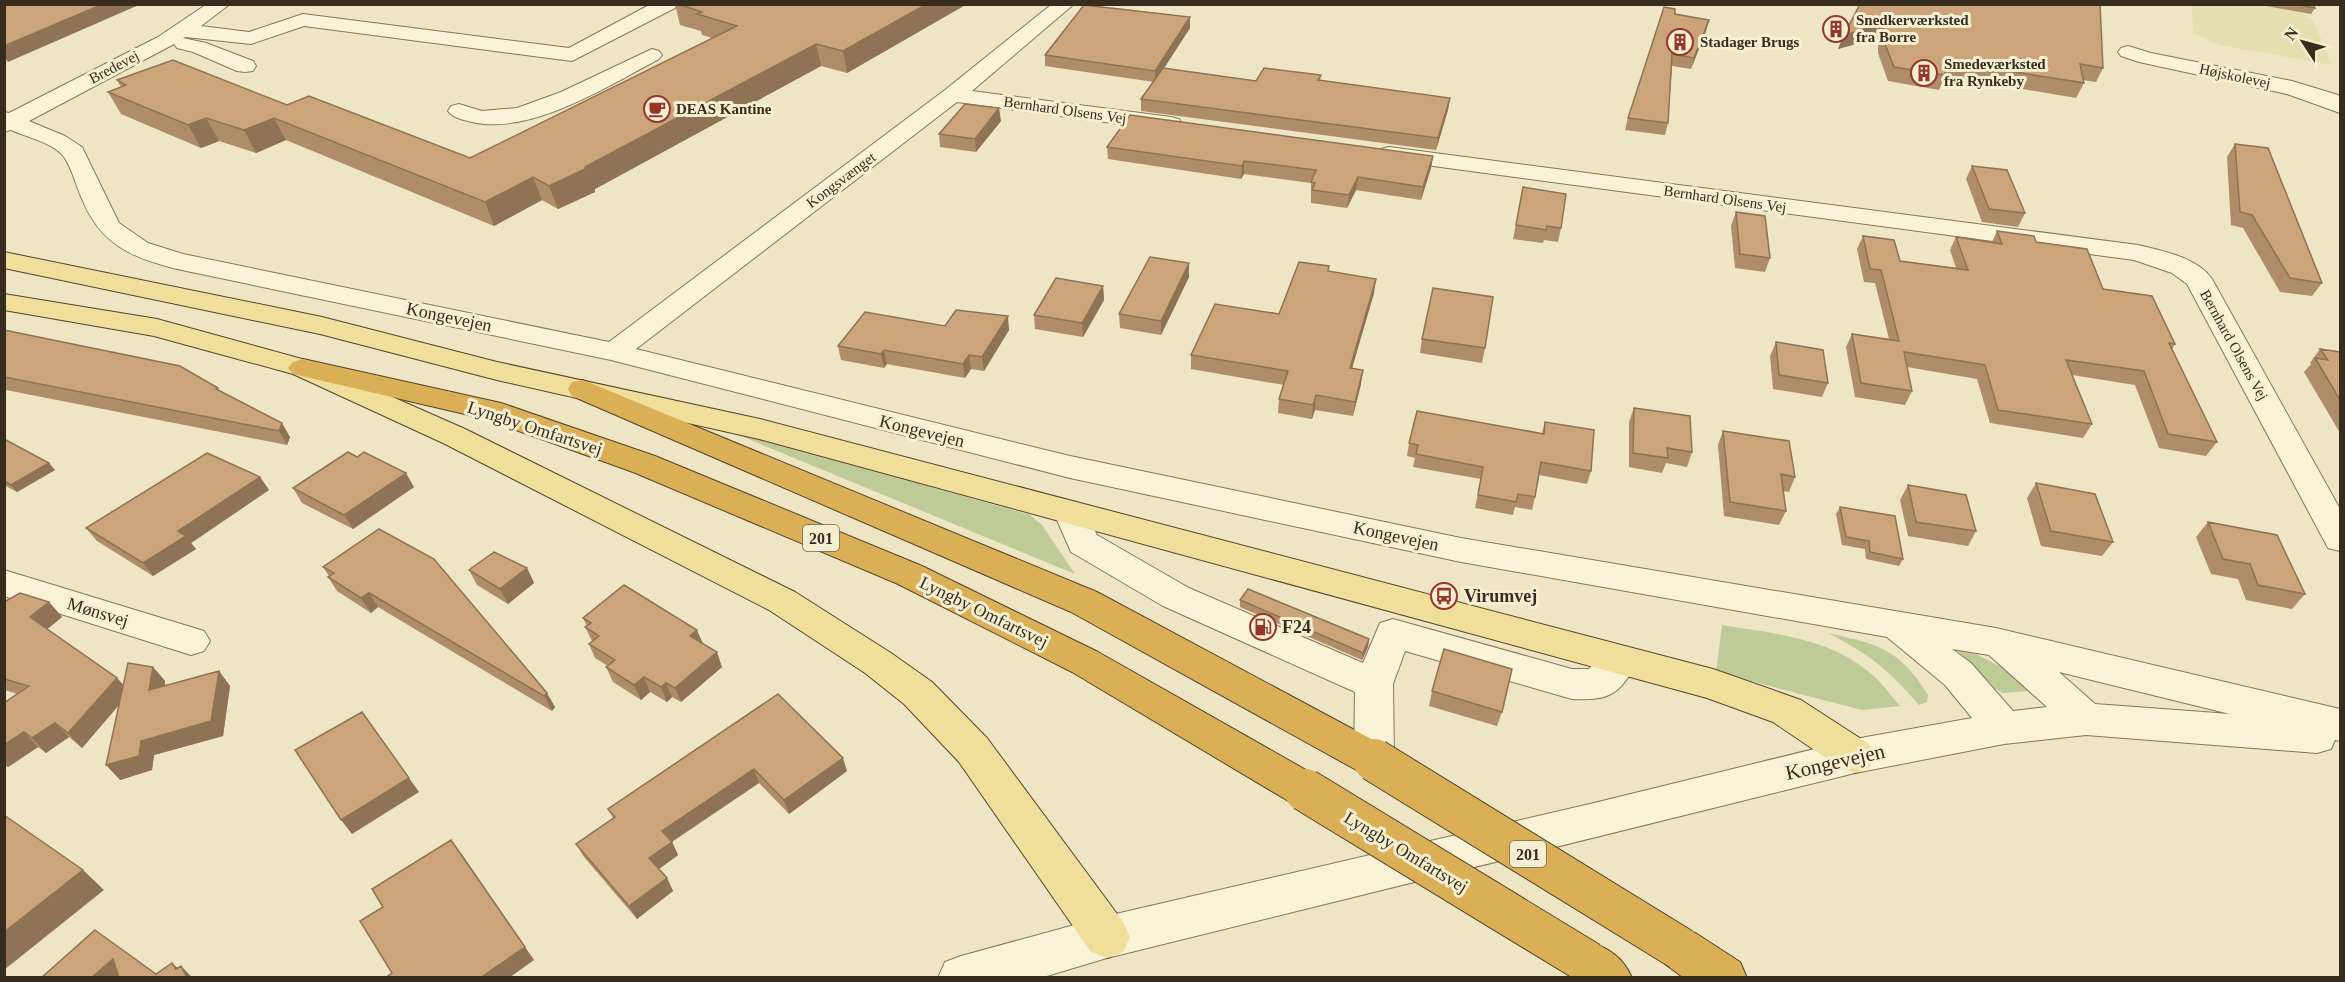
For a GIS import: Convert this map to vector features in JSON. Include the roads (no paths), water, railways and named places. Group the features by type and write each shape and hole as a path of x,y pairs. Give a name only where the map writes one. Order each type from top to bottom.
{"highway":[{"name":"Lyngby Omfartsvej","path":"303,368 490,410 644,464 910,575 1085,662 1305,790 1599,970"},
{"name":"201","path":"583,389 1084,602 1374,760 1681,949 1724,978"}],"main road":[{"name":"201","path":"4,260 322,326 497,371 760,429 1713,684 1787,711 1855,756"},
{"name":"201","path":"4,302 157,328 303,368 454,436 782,601 878,663 918,693 973,750 1107,937"}],"street":[{"name":"Bredevej","path":"7,122 173,35 221,4"},
{"path":"173,35 251,38 303,20 572,55 632,21 668,4"},
{"name":"Kongsvænget","path":"614,352 953,95 1065,4"},
{"path":"173,35 245,66"},
{"name":"Højskolevej","path":"2128,52 2146,58 2292,88 2330,100 2340,106"},
{"path":"459,111 482,118 517,115 566,97 652,55"},
{"name":"Bernhard Olsens Vej","path":"953,95 1190,127"},
{"name":"Kongevejen","path":"7,122 57,141 74,152 100,213 110,228 139,249 177,261 614,352 1015,455 1461,550 1996,642 2340,725"},
{"name":"Bernhard Olsens Vej","path":"1368,151 2138,253 2173,264 2198,279 2340,539"},
{"path":"1071,513 1083,543 1176,597 1374,684"},
{"name":"Mønsvej","path":"4,583 191,641"},
{"name":"Kongevejen","path":"1896,625 1958,674 2004,728"},
{"path":"1374,760 1374,684 1394,633 1572,684 1598,685 1620,660"},
{"name":"Kongevejen","path":"1996,642 2021,660 2086,719"},
{"name":"Kongevejen","path":"1107,937 1583,824 1855,756 2004,728 2086,719 2296,734 2340,740"},
{"path":"961,978 1107,937"}],"place":[{"name":"Snedkerværksted fra Borre","path":"1836,29"},
{"name":"Stadager Brugs","path":"1680,42"},
{"name":"Smedeværksted fra Rynkeby","path":"1924,73"},
{"name":"DEAS Kantine","path":"657,109"},
{"name":"Virumvej","path":"1444,596"},
{"name":"F24","path":"1263,627"}]}
